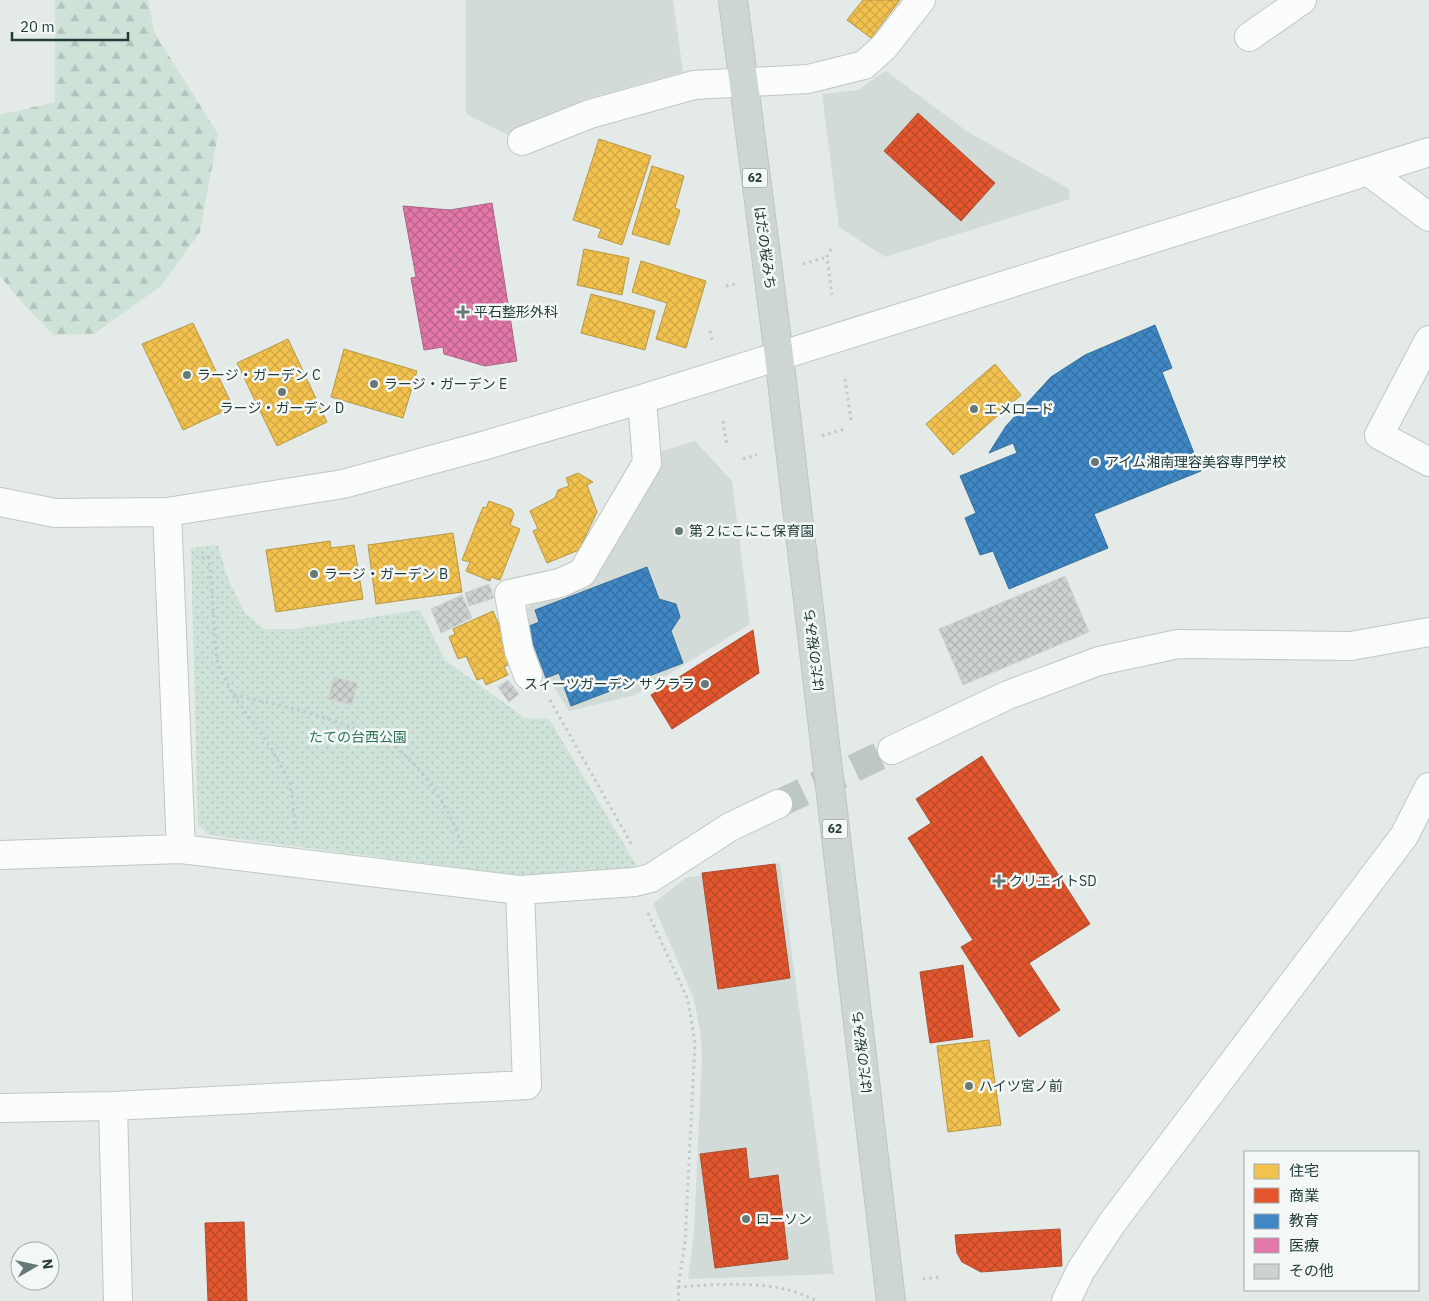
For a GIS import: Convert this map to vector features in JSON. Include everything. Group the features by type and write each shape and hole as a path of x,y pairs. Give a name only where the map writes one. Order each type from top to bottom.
{"main road":[{"name":"はだの桜みち","path":"732,0 779,356 891,1301"}],"street":[{"path":"522,141 590,114 694,85 808,79 864,66 884,48 921,0"},
{"path":"1249,37 1302,0"},
{"path":"0,502 55,513 167,512 343,484 486,445 642,399 1429,152"},
{"path":"1369,172 1429,217"},
{"path":"1429,340 1379,434 1429,462"},
{"path":"528,675 520,651 509,594 560,584 582,573 647,463 642,399"},
{"path":"167,512 181,849"},
{"path":"892,750 1008,695 1099,661 1178,644 1352,646 1429,632"},
{"path":"1066,1301 1080,1270 1112,1223 1404,836 1429,787"},
{"path":"0,855 181,849 520,890 635,882 651,878 730,827 778,804"},
{"path":"0,1108 113,1106 527,1084 520,890"},
{"path":"113,1106 118,1301"}],"path":[{"path":"831,249 827,257 832,295"},
{"path":"803,264 827,257"},
{"path":"845,379 850,420"},
{"path":"723,421 727,446"},
{"path":"819,436 844,429"},
{"path":"743,459 761,454"},
{"path":"169,560 209,557 217,662 233,695 269,745 290,782 295,823"},
{"path":"233,695 280,704 324,717 366,732 395,746 419,769 438,796 458,832 466,856"},
{"path":"551,702 602,795 636,851"},
{"path":"635,882 688,1000 695,1043 685,1242 678,1286 679,1301"},
{"path":"922,1279 939,1277"},
{"path":"678,1286 738,1283 802,1293 817,1301"}],"shaded area":[{"path":"466,0 673,0 683,72 586,99 508,135 466,114"},
{"path":"886,71 968,132 1069,189 1070,199 885,257 839,227 822,94 858,90"},
{"name":"第２にこにこ保育園","path":"695,441 732,481 750,624 635,695 569,711 556,690 532,666 522,616 533,602 565,598 590,582 660,463 662,451"},
{"path":"780,863 834,1274 688,1279 694,1232 702,1059 701,1036 694,999 653,904 685,878"}],"green space":[{"path":"55,0 148,0 154,32 218,134 200,232 161,286 94,334 54,335 26,307 0,276 0,115 55,102"},
{"name":"たての台西公園","path":"218,545 227,576 244,612 264,629 295,629 420,610 445,660 525,718 549,719 638,868 523,876 209,835 198,825 191,548"}],"building: 住宅":[{"path":"863,0 900,0 871,38 847,20"},
{"path":"599,139 651,156 622,245 598,237 601,229 573,220"},
{"path":"652,166 684,176 675,208 680,210 669,245 632,234"},
{"path":"584,249 629,258 622,295 577,285"},
{"path":"641,261 706,281 686,348 656,339 667,303 632,292"},
{"path":"591,294 655,311 645,350 581,333"},
{"name":"ラージ・ガーデン C","path":"193,323 233,407 183,430 142,344"},
{"name":"ラージ・ガーデン D","path":"288,339 327,422 277,446 237,363"},
{"name":"ラージ・ガーデン E","path":"344,349 417,371 403,418 331,397"},
{"name":"エメロード","path":"995,364 1021,395 953,455 926,424"},
{"path":"578,473 593,482 587,485 597,512 579,550 547,563 533,531 538,529 530,511 555,498 558,490 569,486 566,478"},
{"path":"489,501 511,509 514,514 510,525 520,529 500,580 491,577 490,581 466,571 470,562 462,560 483,507 486,508"},
{"path":"453,533 462,592 376,604 368,545"},
{"name":"ラージ・ガーデン B","path":"330,541 331,548 354,545 363,599 276,612 266,550"},
{"path":"493,611 504,637 500,639 511,663 504,667 508,675 486,685 483,678 477,680 466,656 458,659 449,637 455,634 453,629"},
{"name":"ハイツ宮ノ前","path":"989,1040 1001,1125 948,1132 937,1046"}],"building: 商業":[{"path":"918,113 995,183 961,221 884,151"},
{"name":"スィーツガーデン サクララ","path":"753,630 759,673 672,729 651,695"},
{"name":"クリエイトSD","path":"982,756 1090,924 1029,963 1060,1010 1019,1037 961,947 973,940 908,838 931,823 916,799"},
{"path":"775,864 790,978 718,989 702,873"},
{"path":"963,965 973,1037 930,1043 920,972"},
{"name":"ローソン","path":"746,1148 749,1179 778,1175 788,1259 715,1268 700,1154"},
{"path":"244,1222 247,1301 208,1301 205,1223"},
{"path":"1060,1229 1062,1266 981,1272 962,1262 957,1253 955,1235"}],"building: 教育":[{"name":"アイム湘南理容美容専門学校","path":"1155,325 1172,368 1162,372 1201,471 1094,514 1108,548 1009,589 993,551 980,555 965,518 976,513 960,476 1017,453 1013,443 989,453 1006,426 1051,377 1085,355"},
{"path":"647,567 659,599 676,604 680,617 671,631 683,663 571,706 559,673 546,678 527,627 539,622 535,610"}],"building: 医療":[{"name":"平石整形外科","path":"492,203 517,361 485,366 444,354 443,347 424,350 411,278 416,277 403,206 450,210"}],"building: その他":[{"path":"1065,576 1089,632 963,685 939,629"},
{"path":"489,584 494,598 469,606 465,593"},
{"path":"462,595 472,618 441,633 431,609"},
{"path":"334,677 357,683 352,705 328,699"},
{"path":"508,680 519,694 509,702 498,687"}],"tunnel":[{"path":"778,804 892,750"}],"place":[{"name":"平石整形外科","path":"463,312"},
{"name":"ラージ・ガーデン C","path":"187,375"},
{"name":"ラージ・ガーデン E","path":"374,384"},
{"name":"ラージ・ガーデン D","path":"282,392"},
{"name":"エメロード","path":"974,409"},
{"name":"アイム湘南理容美容専門学校","path":"1095,462"},
{"name":"第２にこにこ保育園","path":"679,531"},
{"name":"ラージ・ガーデン B","path":"314,574"},
{"name":"スィーツガーデン サクララ","path":"705,684"},
{"name":"クリエイトSD","path":"999,881"},
{"name":"ハイツ宮ノ前","path":"969,1086"},
{"name":"ローソン","path":"746,1219"}]}
